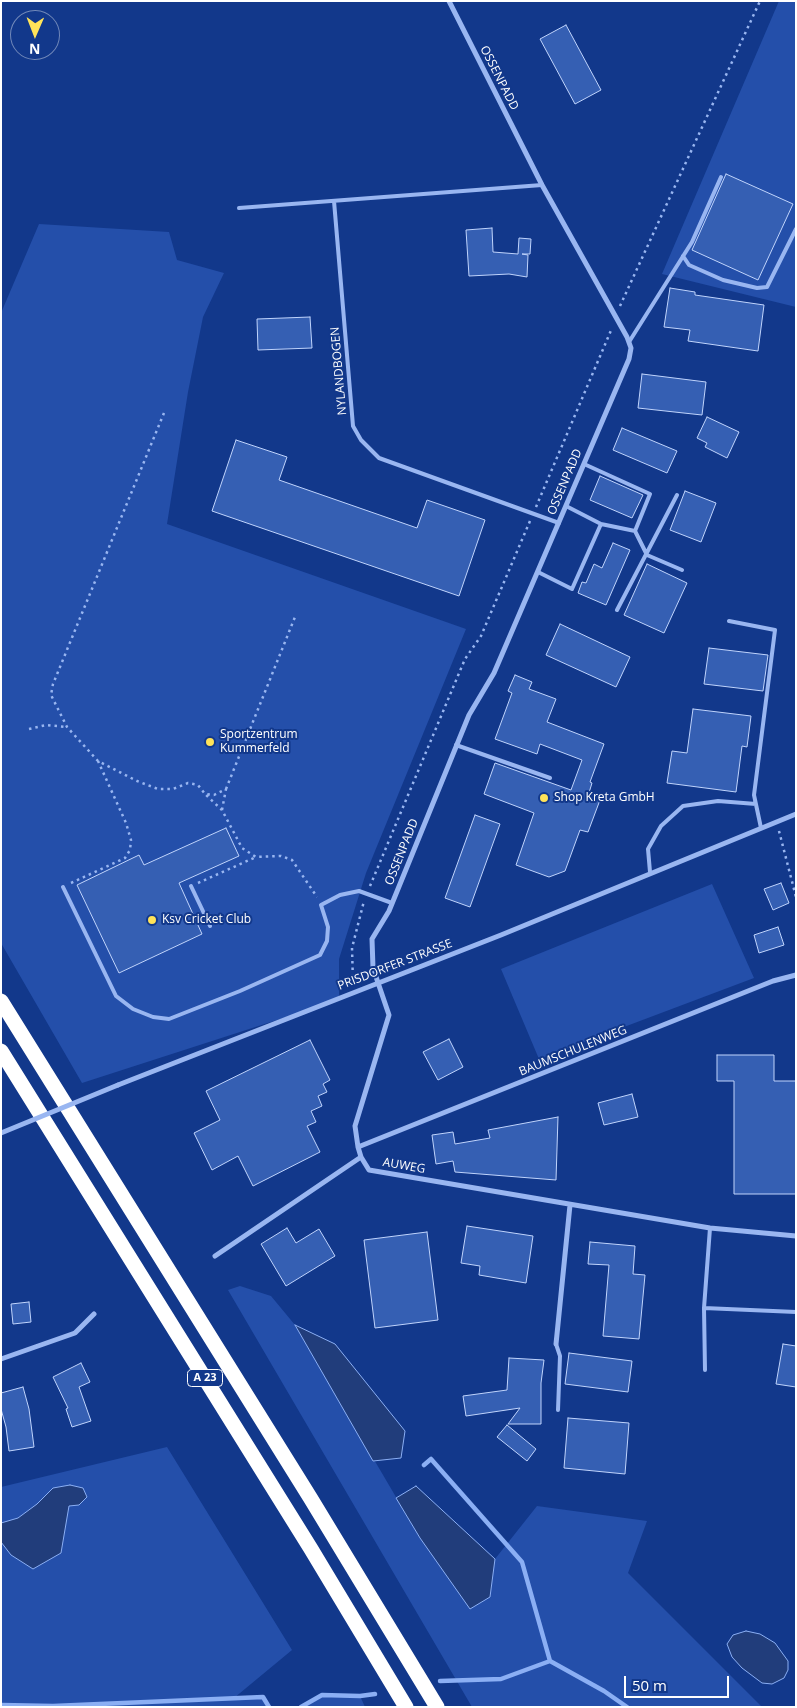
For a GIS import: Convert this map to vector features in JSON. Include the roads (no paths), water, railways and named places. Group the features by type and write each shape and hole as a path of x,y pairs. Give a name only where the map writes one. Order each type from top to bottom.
{"highway":[{"name":"A 23","path":"1,1000 311,1498 437,1707"},
{"name":"A 23","path":"1,1050 312,1549 406,1707"}],"street":[{"name":"OSSENPADD","path":"379,982 373,968 372,940 392,904 469,715 494,672 538,572 629,359 631,348 542,186 449,1"},
{"name":"PRISDORFER STRASSE","path":"1,1133 118,1085 501,935 650,872 796,814"},
{"name":"BAUMSCHULENWEG","path":"358,1147 764,985 796,975"},
{"path":"215,1256 361,1157 355,1126 389,1015 379,982"},
{"name":"AUWEG","path":"361,1157 369,1170 710,1228 796,1236"},
{"path":"556,1344 570,1205"},
{"path":"1,1359 75,1333 94,1314"}],"lane":[{"path":"629,342 683,256 721,177"},
{"path":"239,208 542,186"},
{"name":"NYLANDBOGEN","path":"334,201 353,426 361,440 379,458 559,523"},
{"path":"683,256 689,265 723,280 758,288 767,287 796,229"},
{"path":"584,464 650,494 635,531 647,555 682,570"},
{"path":"617,610 677,495"},
{"path":"566,506 601,524 635,531"},
{"path":"538,572 572,589 601,524"},
{"path":"728,621 776,630 754,795 761,828"},
{"path":"456,745 550,778"},
{"path":"650,872 648,849 662,826 683,806 718,801 756,804"},
{"path":"191,886 210,926"},
{"path":"63,887 116,996 133,1009 153,1017 169,1019 240,991 320,955 327,941 328,927 321,905 351,892 367,894 392,904"},
{"path":"706,1370 704,1308 710,1228"},
{"path":"704,1308 796,1312"},
{"path":"556,1344 560,1356 558,1410"}],"waterway":[{"path":"424,1465 431,1459 522,1562 550,1661 604,1691 627,1707"},
{"path":"440,1681 501,1679 550,1661"},
{"path":"301,1707 322,1695 360,1696 375,1694"},
{"path":"1,1705 53,1706 263,1697 269,1707"}],"place":[{"name":"Sportzentrum Kummerfeld","path":"210,742"},
{"name":"Shop Kreta GmbH","path":"544,798"},
{"name":"Ksv Cricket Club","path":"152,920"}]}
